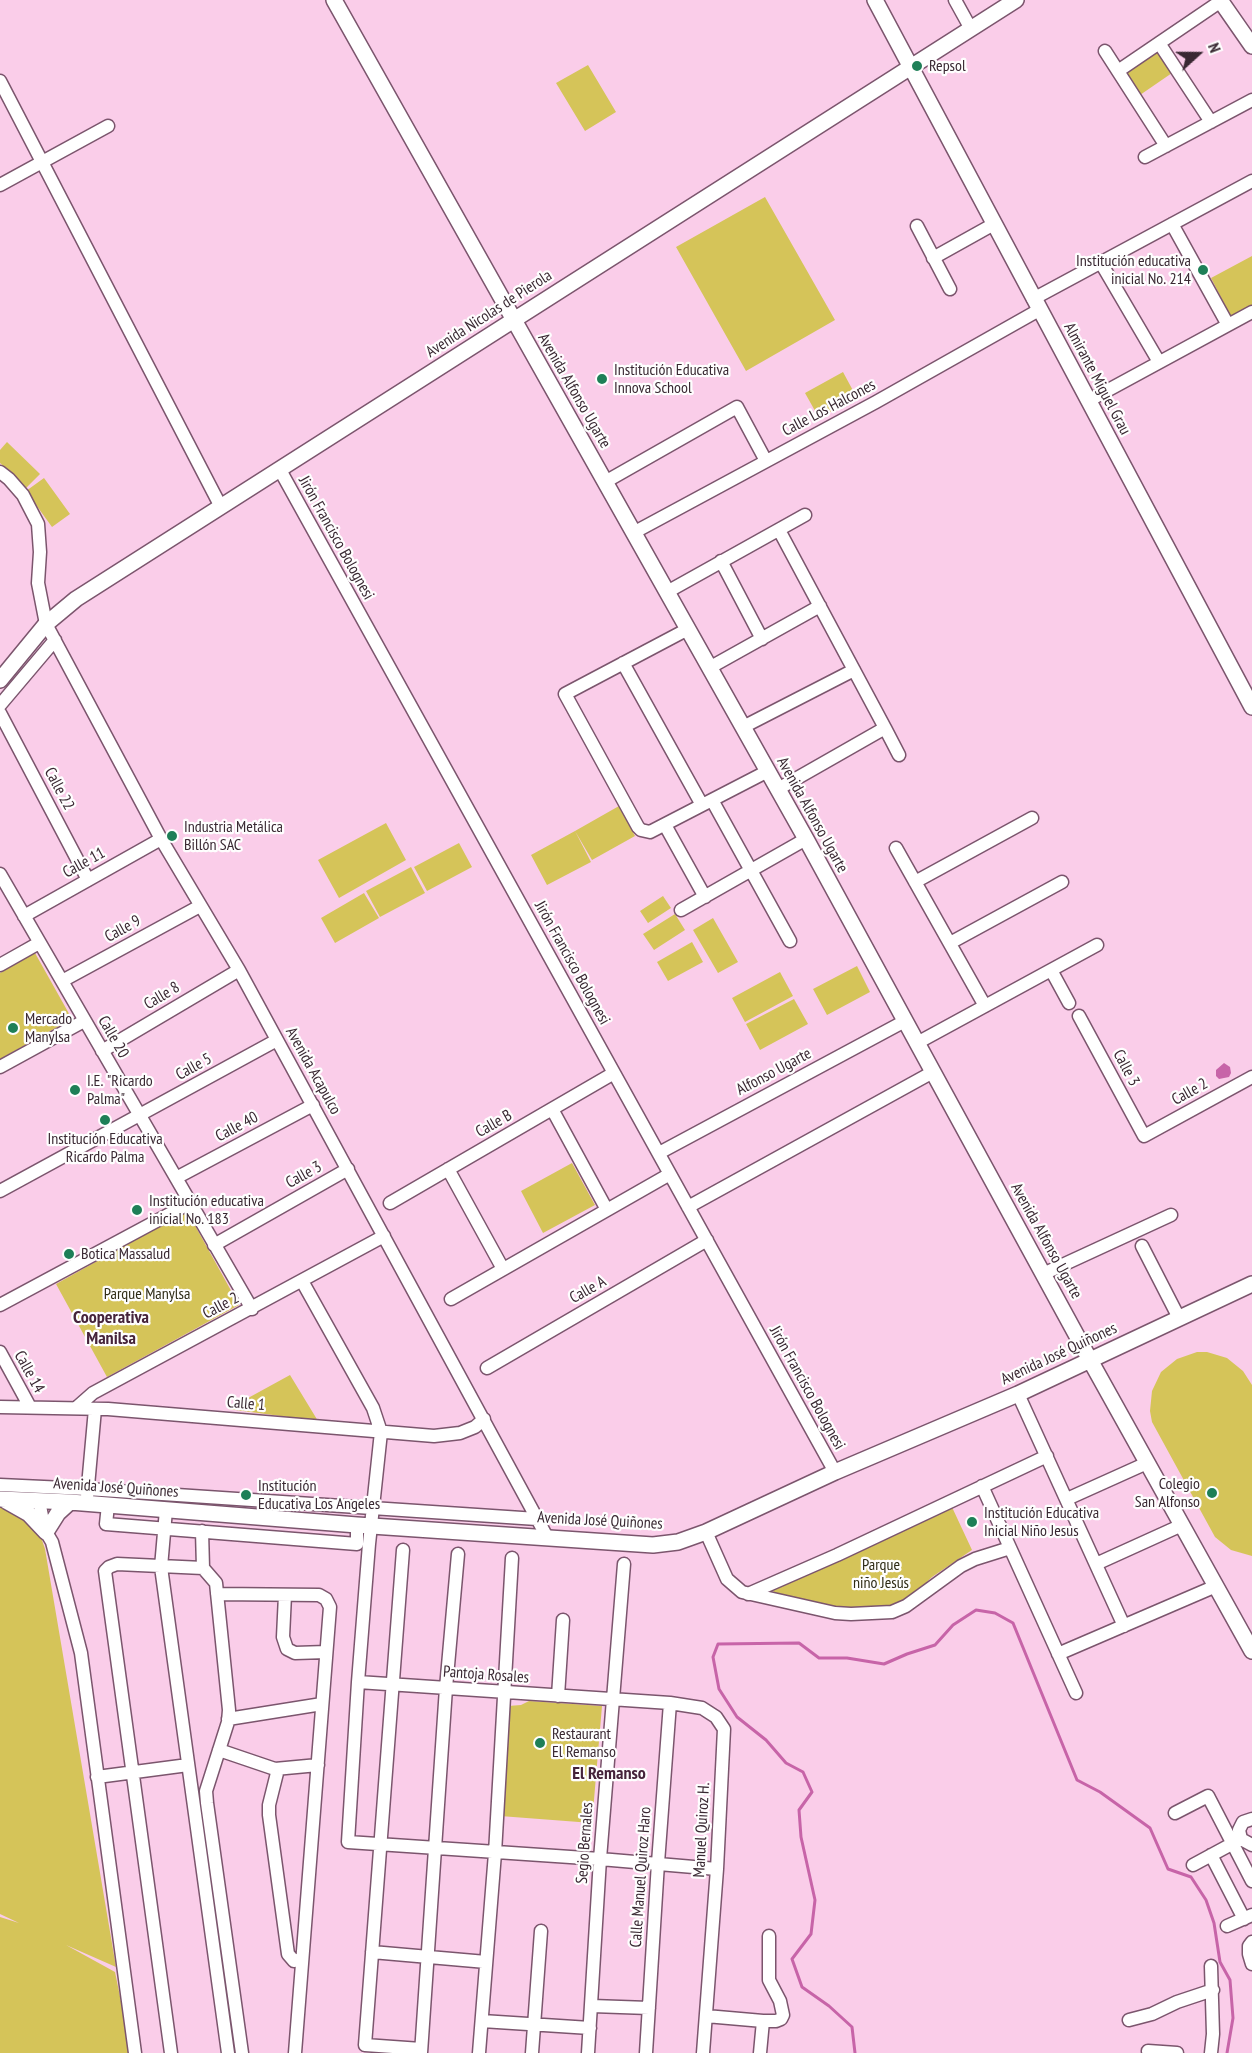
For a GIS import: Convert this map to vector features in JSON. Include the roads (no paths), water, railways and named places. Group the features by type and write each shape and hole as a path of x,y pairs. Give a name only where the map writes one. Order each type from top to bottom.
{"street":[{"name":"Avenida Alfonso Ugarte","path":"334,0 806,839 1042,1274 1252,1651"},
{"name":"Almirante Miguel Grau","path":"875,0 1252,707"},
{"path":"955,0 971,29"},
{"name":"Avenida Nicolas de Pierola","path":"0,680 46,624 76,599 1016,0"},
{"path":"1118,71 1220,0 1252,46"},
{"path":"1159,43 1211,122"},
{"path":"1105,51 1166,146"},
{"path":"0,81 221,507"},
{"path":"1145,157 1252,100"},
{"path":"0,185 108,126"},
{"name":"Calle Los Halcones","path":"633,532 876,402 1101,263 1252,181"},
{"path":"933,258 994,224"},
{"path":"1172,224 1228,325"},
{"path":"917,225 950,289"},
{"path":"1101,263 1159,362"},
{"path":"1088,401 1252,312"},
{"path":"605,482 737,407 766,461"},
{"name":"Jirón Francisco Bolognesi","path":"280,470 834,1472"},
{"name":"Avenida Acapulco","path":"0,472 23,495 38,524 40,542 38,583 46,624 161,839 239,970 547,1537"},
{"path":"667,592 805,515"},
{"path":"778,530 899,755"},
{"path":"721,561 762,639"},
{"path":"709,668 820,606"},
{"path":"687,629 565,694 638,827 650,832 768,771"},
{"path":"0,705 55,639"},
{"path":"623,663 751,871 790,941"},
{"path":"743,727 854,670"},
{"name":"Calle 22","path":"0,713 88,880"},
{"path":"778,789 885,728"},
{"path":"915,882 1032,818"},
{"path":"664,825 705,897"},
{"name":"Calle 11","path":"24,916 161,839"},
{"path":"681,910 806,839"},
{"path":"896,848 985,1006"},
{"name":"Calle 20","path":"0,874 252,1309"},
{"path":"950,944 1062,882"},
{"name":"Calle 9","path":"62,981 200,906"},
{"path":"0,965 39,943"},
{"path":"917,1043 1096,945"},
{"name":"Calle 8","path":"102,1051 239,970"},
{"path":"1051,970 1069,1003"},
{"name":"Calle 3","path":"1079,1016 1144,1136"},
{"path":"0,1067 84,1021"},
{"name":"Alfonso Ugarte","path":"659,1153 905,1021"},
{"name":"Calle 5","path":"0,1190 277,1040"},
{"path":"688,1207 933,1072"},
{"name":"Calle B","path":"390,1203 614,1073"},
{"name":"Calle 2","path":"1144,1136 1252,1077"},
{"name":"Calle 40","path":"176,1178 313,1105"},
{"path":"552,1109 607,1210"},
{"name":"Calle 3","path":"214,1245 348,1169"},
{"path":"448,1169 503,1269"},
{"path":"451,1299 670,1174"},
{"path":"0,1305 190,1203"},
{"path":"1042,1274 1171,1215"},
{"name":"Calle 2","path":"76,1408 93,1393 384,1236"},
{"name":"Calle A","path":"487,1368 707,1240"},
{"path":"1142,1246 1179,1318"},
{"path":"108,1505 106,1524 357,1544 373,1507 381,1432 374,1408 302,1281"},
{"name":"Avenida José Quiñones","path":"0,1499 70,1502 87,1496 108,1505 166,1510 653,1545 678,1542 706,1532 834,1472 1018,1394 1252,1284"},
{"name":"Calle 14","path":"0,1352 30,1407"},
{"path":"108,1385 108,1409"},
{"path":"1018,1394 1124,1626"},
{"name":"Calle 1","path":"0,1407 95,1408 434,1436 460,1433 475,1427 484,1419"},
{"path":"87,1496 95,1408"},
{"path":"748,1594 837,1555 1047,1455"},
{"path":"1067,1499 1147,1463"},
{"path":"0,1485 87,1496 373,1507 537,1519"},
{"path":"982,1486 1076,1693"},
{"path":"0,1499 21,1508 46,1532"},
{"path":"39,1501 56,1586 69,1605 81,1653 135,2053"},
{"path":"46,1532 58,1513 70,1502"},
{"path":"166,1510 161,1567 228,2053"},
{"path":"218,1532 220,1514"},
{"path":"364,1525 358,1682 348,1842 717,1869"},
{"path":"1096,1563 1182,1525"},
{"path":"202,1531 203,1568 216,1583 229,1710 206,1791 242,2053"},
{"path":"706,1532 727,1579 733,1586 748,1594 835,1613 892,1612 917,1599 975,1558 1010,1548"},
{"path":"403,1550 365,2045 421,2051 446,1688 458,1554"},
{"path":"479,2053 495,1853 512,1558"},
{"path":"171,2053 105,1571 117,1564 203,1568"},
{"name":"Segio Bernales","path":"588,2053 600,1859 624,1564"},
{"path":"1058,1654 1216,1586"},
{"path":"217,1594 319,1595 329,1602 295,2053"},
{"path":"285,1595 283,1636 287,1649 295,1653 326,1652"},
{"path":"558,1696 563,1620"},
{"name":"Pantoja Rosales","path":"358,1682 612,1701"},
{"name":"Manuel Quiroz H.","path":"612,1701 670,1703 702,1708 716,1717 724,1730 717,1869 703,2053"},
{"name":"Calle Manuel Quiroz Haro","path":"646,2053 670,1703"},
{"path":"228,1719 322,1704"},
{"path":"219,1750 279,1769 318,1765"},
{"path":"97,1777 188,1765"},
{"path":"279,1769 269,1805 269,1815 288,1954 294,1961 301,1959"},
{"path":"1175,1814 1208,1796 1242,1843"},
{"path":"1252,1819 1247,1820 1241,1826 1242,1843 1252,1881"},
{"path":"1193,1865 1242,1843"},
{"path":"1211,1855 1248,1917 1227,1926"},
{"path":"532,2053 541,1930"},
{"path":"706,2016 763,2021 781,2019 783,2015 780,2001 770,1980 769,1936"},
{"path":"1252,1942 1249,1946 1252,1964"},
{"path":"372,1952 486,1962"},
{"path":"1211,1966 1213,1990 1211,2053"},
{"path":"1129,2020 1152,2014 1177,2002 1213,1990"},
{"path":"592,2006 649,2008"},
{"path":"760,2053 763,2021"},
{"path":"482,2022 590,2028"},
{"path":"1148,2051 1177,2053"}],"waterway":[{"path":"855,2053 852,2027 829,2006 802,1987 792,1959 811,1934 815,1900 801,1837 799,1810 812,1792 803,1772 786,1763 766,1740 737,1717 719,1689 713,1657 718,1644 799,1643 819,1658 847,1658 884,1664 935,1645 953,1625 976,1610 995,1613 1013,1623 1077,1780 1100,1792 1150,1828 1168,1869 1191,1877 1206,1900 1214,1923 1220,1962 1230,1980 1233,2018 1227,2053"}],"place":[{"name":"Repsol","path":"917,66"},
{"name":"Institución educativa inicial No. 214","path":"1203,270"},
{"name":"Institución Educativa Innova School","path":"602,379"},
{"name":"Industria Metálica Billón SAC","path":"172,836"},
{"name":"Mercado Manylsa","path":"13,1028"},
{"name":"I.E. \"Ricardo Palma\"","path":"75,1090"},
{"name":"Institución Educativa Ricardo Palma","path":"105,1120"},
{"name":"Institución educativa inicial No. 183","path":"137,1210"},
{"name":"Botica Massalud","path":"69,1254"},
{"name":"Colegio San Alfonso","path":"1212,1493"},
{"name":"Institución Educativa Los Angeles","path":"246,1495"},
{"name":"Institución Educativa Inicial Niño Jesus","path":"972,1522"},
{"name":"Restaurant El Remanso","path":"540,1743"}],"district":[{"name":"Cooperativa Manilsa","path":"111,1328"},
{"name":"El Remanso","path":"609,1774"}],"park label":[{"name":"Parque Manylsa","path":"147,1294"},
{"name":"Parque niño Jesús","path":"881,1574"}]}
